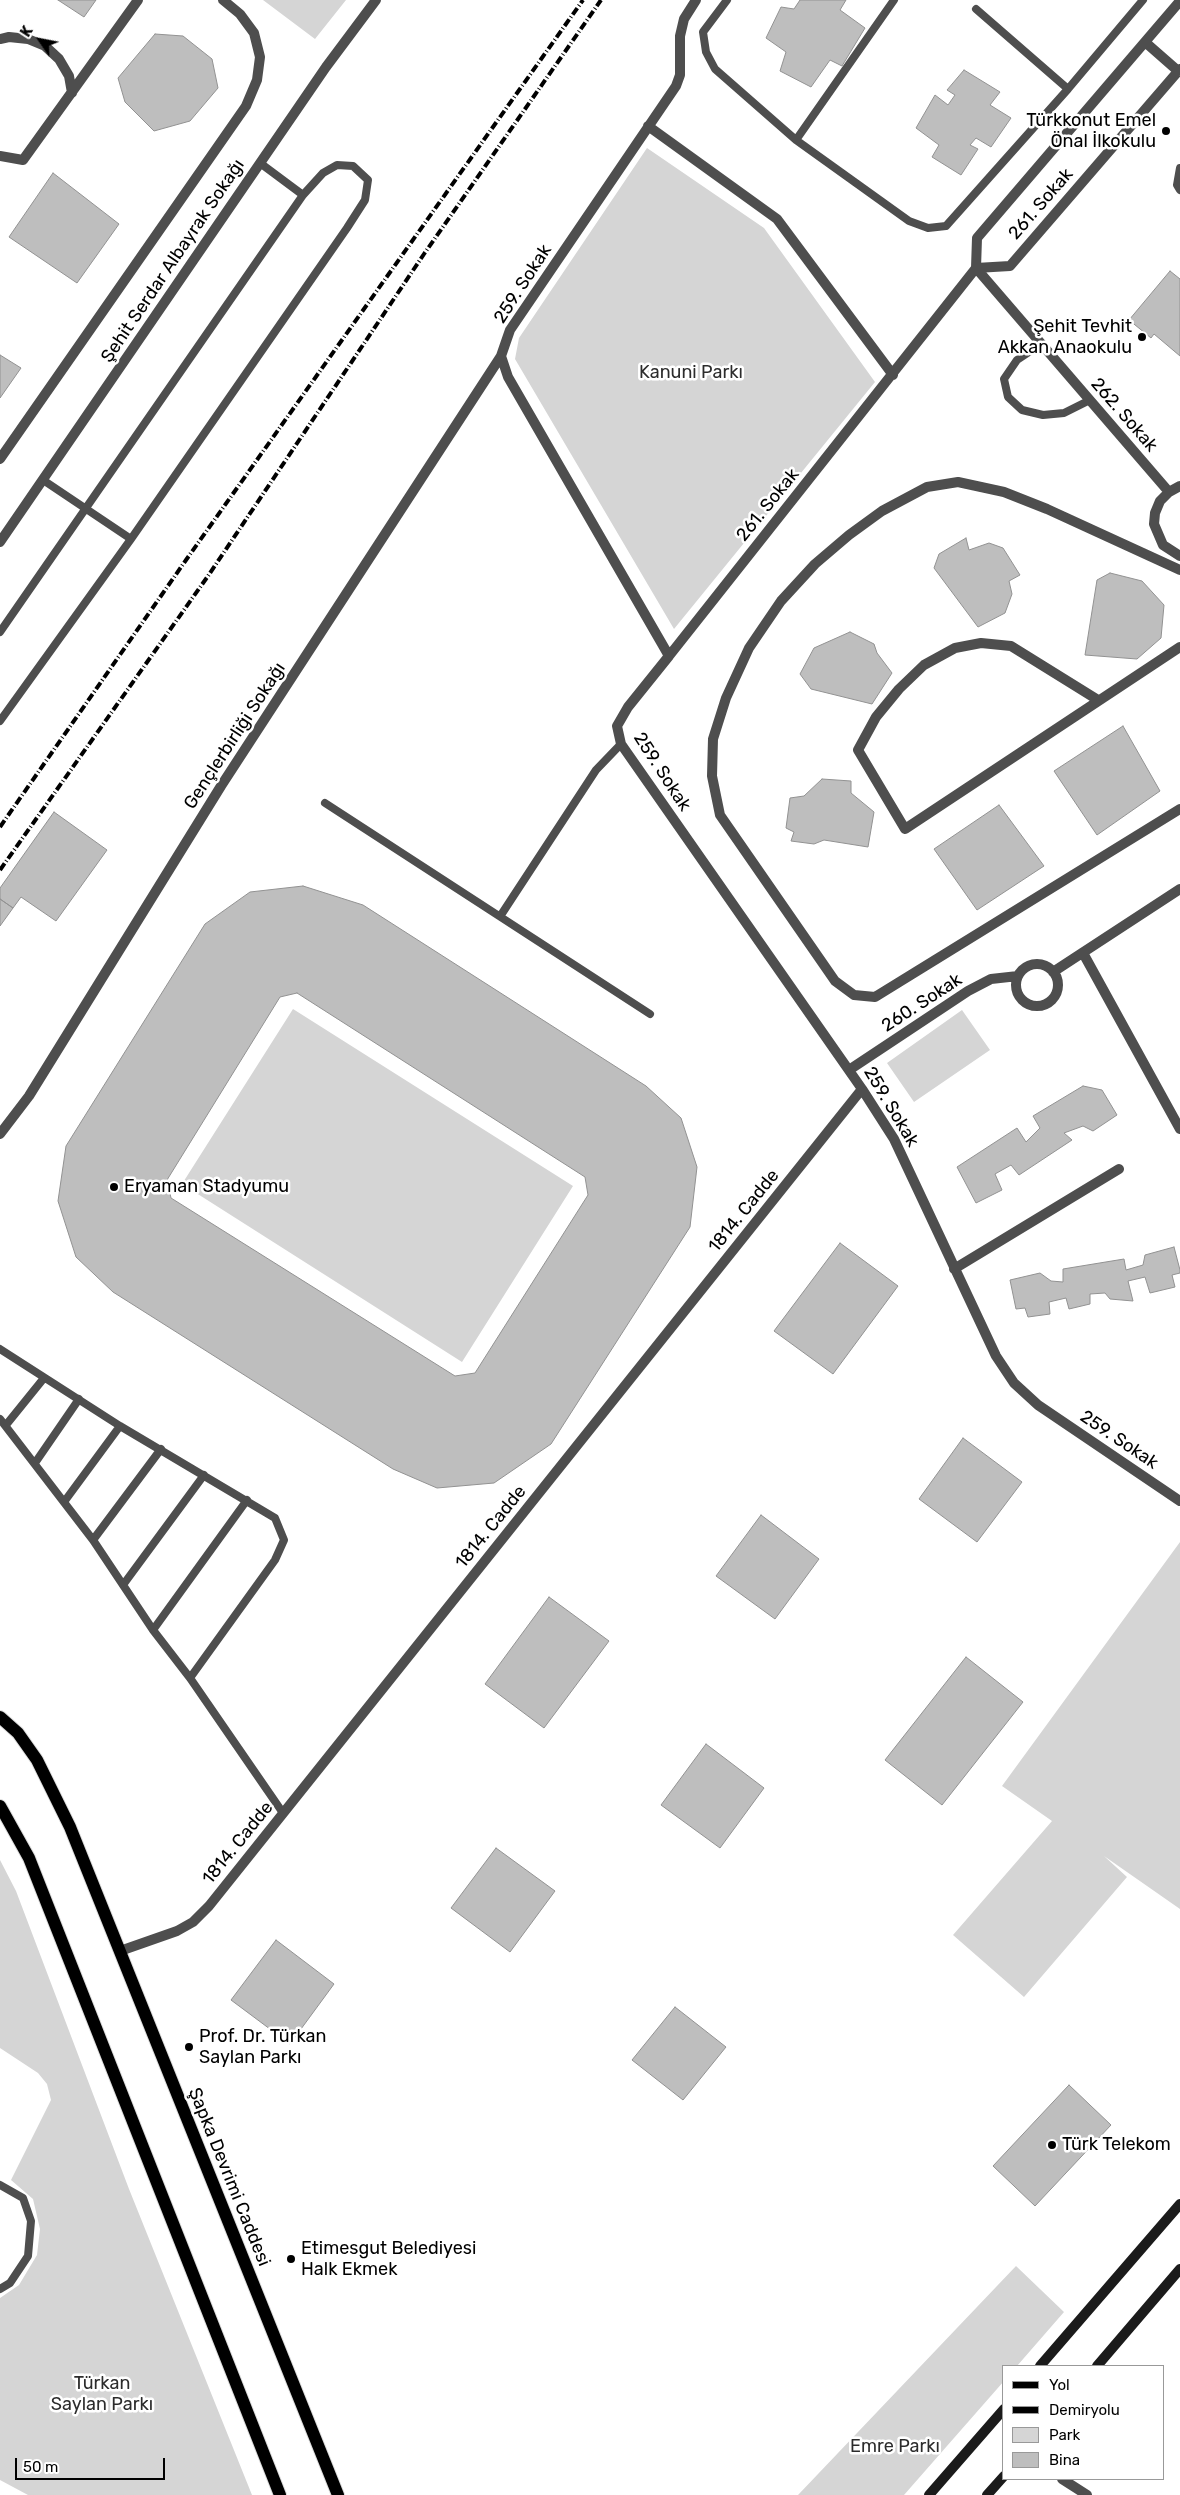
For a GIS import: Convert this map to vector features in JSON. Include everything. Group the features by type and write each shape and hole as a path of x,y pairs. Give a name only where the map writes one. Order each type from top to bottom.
{"main road":[{"name":"Şapka Devrimi Caddesi","path":"0,1717 18,1733 37,1760 70,1827 338,2495"},
{"path":"0,1806 29,1858 280,2495"},
{"path":"1041,2365 1180,2204"},
{"path":"1098,2365 1180,2269"},
{"path":"929,2495 1002,2411"},
{"path":"987,2495 1002,2478"}],"street":[{"path":"0,156 24,160 138,0"},
{"path":"0,459 246,106 257,80 260,57 254,33 240,14 223,0"},
{"name":"Şehit Serdar Albayrak Sokağı","path":"0,542 326,67 376,0"},
{"name":"259. Sokak","path":"501,356 510,330 676,86 680,75 680,36 684,19 696,0"},
{"name":"261. Sokak","path":"669,656 976,268 977,238 1180,1"},
{"path":"0,39 9,37 28,39 46,46 60,59 69,76 72,93"},
{"name":"261. Sokak","path":"976,268 1010,266 1178,75 1145,42"},
{"path":"648,126 777,219 893,375"},
{"name":"262. Sokak","path":"976,268 1169,492"},
{"path":"501,356 508,377 669,656"},
{"name":"Gençlerbirliği Sokağı","path":"0,1134 29,1096 222,786 501,356"},
{"path":"1180,570 1047,509 1004,492 958,482 927,487 882,511 849,535 815,564 781,601 749,648 726,698 713,739 712,776 720,815 835,982 854,996 876,997 1180,809"},
{"path":"1180,486 1169,492 1160,501 1155,513 1154,524 1157,535 1163,545 1180,556"},
{"path":"1098,700 1011,646 981,643 955,648 924,665 899,689 876,717 858,750 905,828 1180,647"},
{"name":"259. Sokak","path":"669,656 628,707 617,726 621,744 849,1070 894,1139 996,1356 1014,1383 1038,1405 1180,1501"},
{"path":"1018,976 1016,990 1019,996 1029,1004 1042,1005 1053,998 1057,985 1053,972 1180,889"},
{"path":"1083,953 1180,1130"},
{"name":"260. Sokak","path":"849,1070 968,991 991,979 1018,976 1028,966 1035,964 1048,968 1053,972"},
{"name":"1814. Cadde","path":"120,1951 176,1931 193,1922 209,1906 862,1089"},
{"path":"954,1269 1120,1169"},
{"path":"1064,2480 1086,2495"}],"lane":[{"path":"726,0 703,32 706,52 715,70 796,140 909,221 928,228 946,226 1068,89 1143,0"},
{"path":"796,140 894,0"},
{"path":"976,8 1068,89"},
{"path":"260,163 304,195"},
{"path":"0,632 304,195 323,173 337,165 353,166 368,180 365,200 131,539 0,721"},
{"path":"1180,168 1177,185 1180,190"},
{"path":"1042,344 1017,360 1004,380 1008,397 1022,410 1044,415 1064,413 1090,400"},
{"path":"42,480 131,539"},
{"path":"501,915 596,770 621,744"},
{"path":"325,803 501,915 650,1014"},
{"path":"0,1349 120,1426 204,1474 275,1518 284,1540 275,1560 190,1678"},
{"path":"6,1425 44,1378"},
{"path":"35,1463 79,1399"},
{"path":"0,1419 93,1540 153,1630 190,1678 283,1813"},
{"path":"64,1502 120,1426"},
{"path":"93,1540 160,1449"},
{"path":"123,1585 204,1474"},
{"path":"153,1630 247,1500"},
{"path":"0,2185 23,2198 31,2221 28,2256 10,2283 0,2288"}],"green space":[{"path":"263,0 346,0 315,39"},
{"name":"Kanuni Parkı","path":"647,148 764,228 875,382 674,629 515,359 519,338"},
{"path":"293,1009 573,1186 462,1362 182,1184"},
{"path":"962,1010 990,1050 914,1102 887,1063"},
{"path":"1180,1542 1180,1909 1104,1856 1127,1877 1024,1997 953,1935 1052,1821 1002,1786"},
{"name":"Türkan Saylan Parkı","path":"0,1860 16,1891 129,2189 252,2495 28,2495 0,2480 0,2298 19,2285 37,2255 40,2229 33,2199 11,2180 51,2100 47,2084 38,2073 0,2048"},
{"name":"Emre Parkı","path":"1016,2266 1064,2312 1018,2365 1002,2365 1002,2383 904,2495 798,2495"}],"building":[{"path":"58,0 96,0 84,17"},
{"path":"800,0 846,0 840,10 865,28 842,66 830,60 811,87 780,71 786,52 766,38 781,7 794,9"},
{"path":"155,34 183,36 212,59 218,88 190,121 154,131 125,102 118,78"},
{"path":"964,70 1000,92 990,105 1011,118 991,147 976,138 970,145 978,149 961,175 932,157 939,145 916,128 935,95 948,105 955,95 947,90"},
{"path":"53,173 119,224 77,283 9,237"},
{"path":"1170,271 1180,279 1180,356 1154,334 1151,338 1129,320"},
{"path":"0,355 21,368 0,398"},
{"path":"966,538 969,550 989,543 1003,548 1020,575 1009,581 1012,594 1005,613 978,627 934,568 939,554"},
{"path":"1110,573 1142,581 1164,605 1161,638 1137,659 1085,655 1097,580"},
{"path":"850,632 874,644 877,653 892,673 872,704 811,689 800,674 814,648"},
{"path":"1123,726 1160,791 1097,835 1054,771"},
{"path":"822,779 851,781 851,793 874,812 868,847 824,840 814,844 791,841 794,832 786,828 790,798 804,796"},
{"path":"999,805 1044,866 977,910 934,849"},
{"path":"54,812 107,850 56,921 21,897 13,908 0,899 0,888"},
{"name":"Eryaman Stadyumu","path":"303,886 363,905 646,1086 681,1118 697,1167 690,1227 551,1444 494,1483 437,1488 393,1469 113,1292 76,1257 58,1201 66,1146 205,924 250,892","holes":["297,993 585,1177 588,1195 475,1373 455,1376 171,1198 167,1180 280,997"]},
{"path":"0,899 13,908 0,926"},
{"path":"1083,1086 1102,1090 1117,1115 1093,1131 1083,1126 1064,1133 1072,1140 1019,1175 1011,1165 995,1174 1002,1190 976,1203 957,1167 1017,1128 1026,1142 1040,1128 1033,1116"},
{"path":"840,1243 898,1286 833,1374 774,1331"},
{"path":"1174,1247 1180,1270 1180,1273 1172,1275 1175,1287 1150,1293 1145,1277 1128,1281 1133,1301 1110,1299 1105,1293 1090,1294 1090,1304 1069,1309 1066,1298 1049,1302 1050,1314 1028,1317 1025,1308 1016,1309 1010,1280 1040,1273 1051,1281 1063,1282 1063,1269 1124,1259 1126,1270 1143,1265 1145,1255"},
{"path":"963,1438 1022,1482 977,1542 919,1499"},
{"path":"761,1515 819,1559 775,1619 716,1576"},
{"path":"549,1597 609,1641 544,1728 485,1684"},
{"path":"966,1657 1023,1702 942,1805 885,1760"},
{"path":"706,1744 764,1788 720,1848 661,1805"},
{"path":"496,1848 555,1891 510,1952 451,1908"},
{"path":"276,1940 334,1984 290,2044 231,2000"},
{"path":"675,2007 726,2047 683,2100 632,2060"},
{"name":"Türk Telekom","path":"1069,2085 1111,2125 1035,2206 993,2166"}],"railway":[{"path":"0,827 186,560 583,0"},
{"path":"0,870 208,576 424,254 601,0"}],"place":[{"name":"Türkkonut Emel Önal İlkokulu","path":"1166,131"},
{"name":"Şehit Tevhit Akkan Anaokulu","path":"1142,337"},
{"name":"Eryaman Stadyumu","path":"114,1187"},
{"name":"Prof. Dr. Türkan Saylan Parkı","path":"189,2047"},
{"name":"Türk Telekom","path":"1052,2145"},
{"name":"Etimesgut Belediyesi Halk Ekmek","path":"291,2259"}]}
